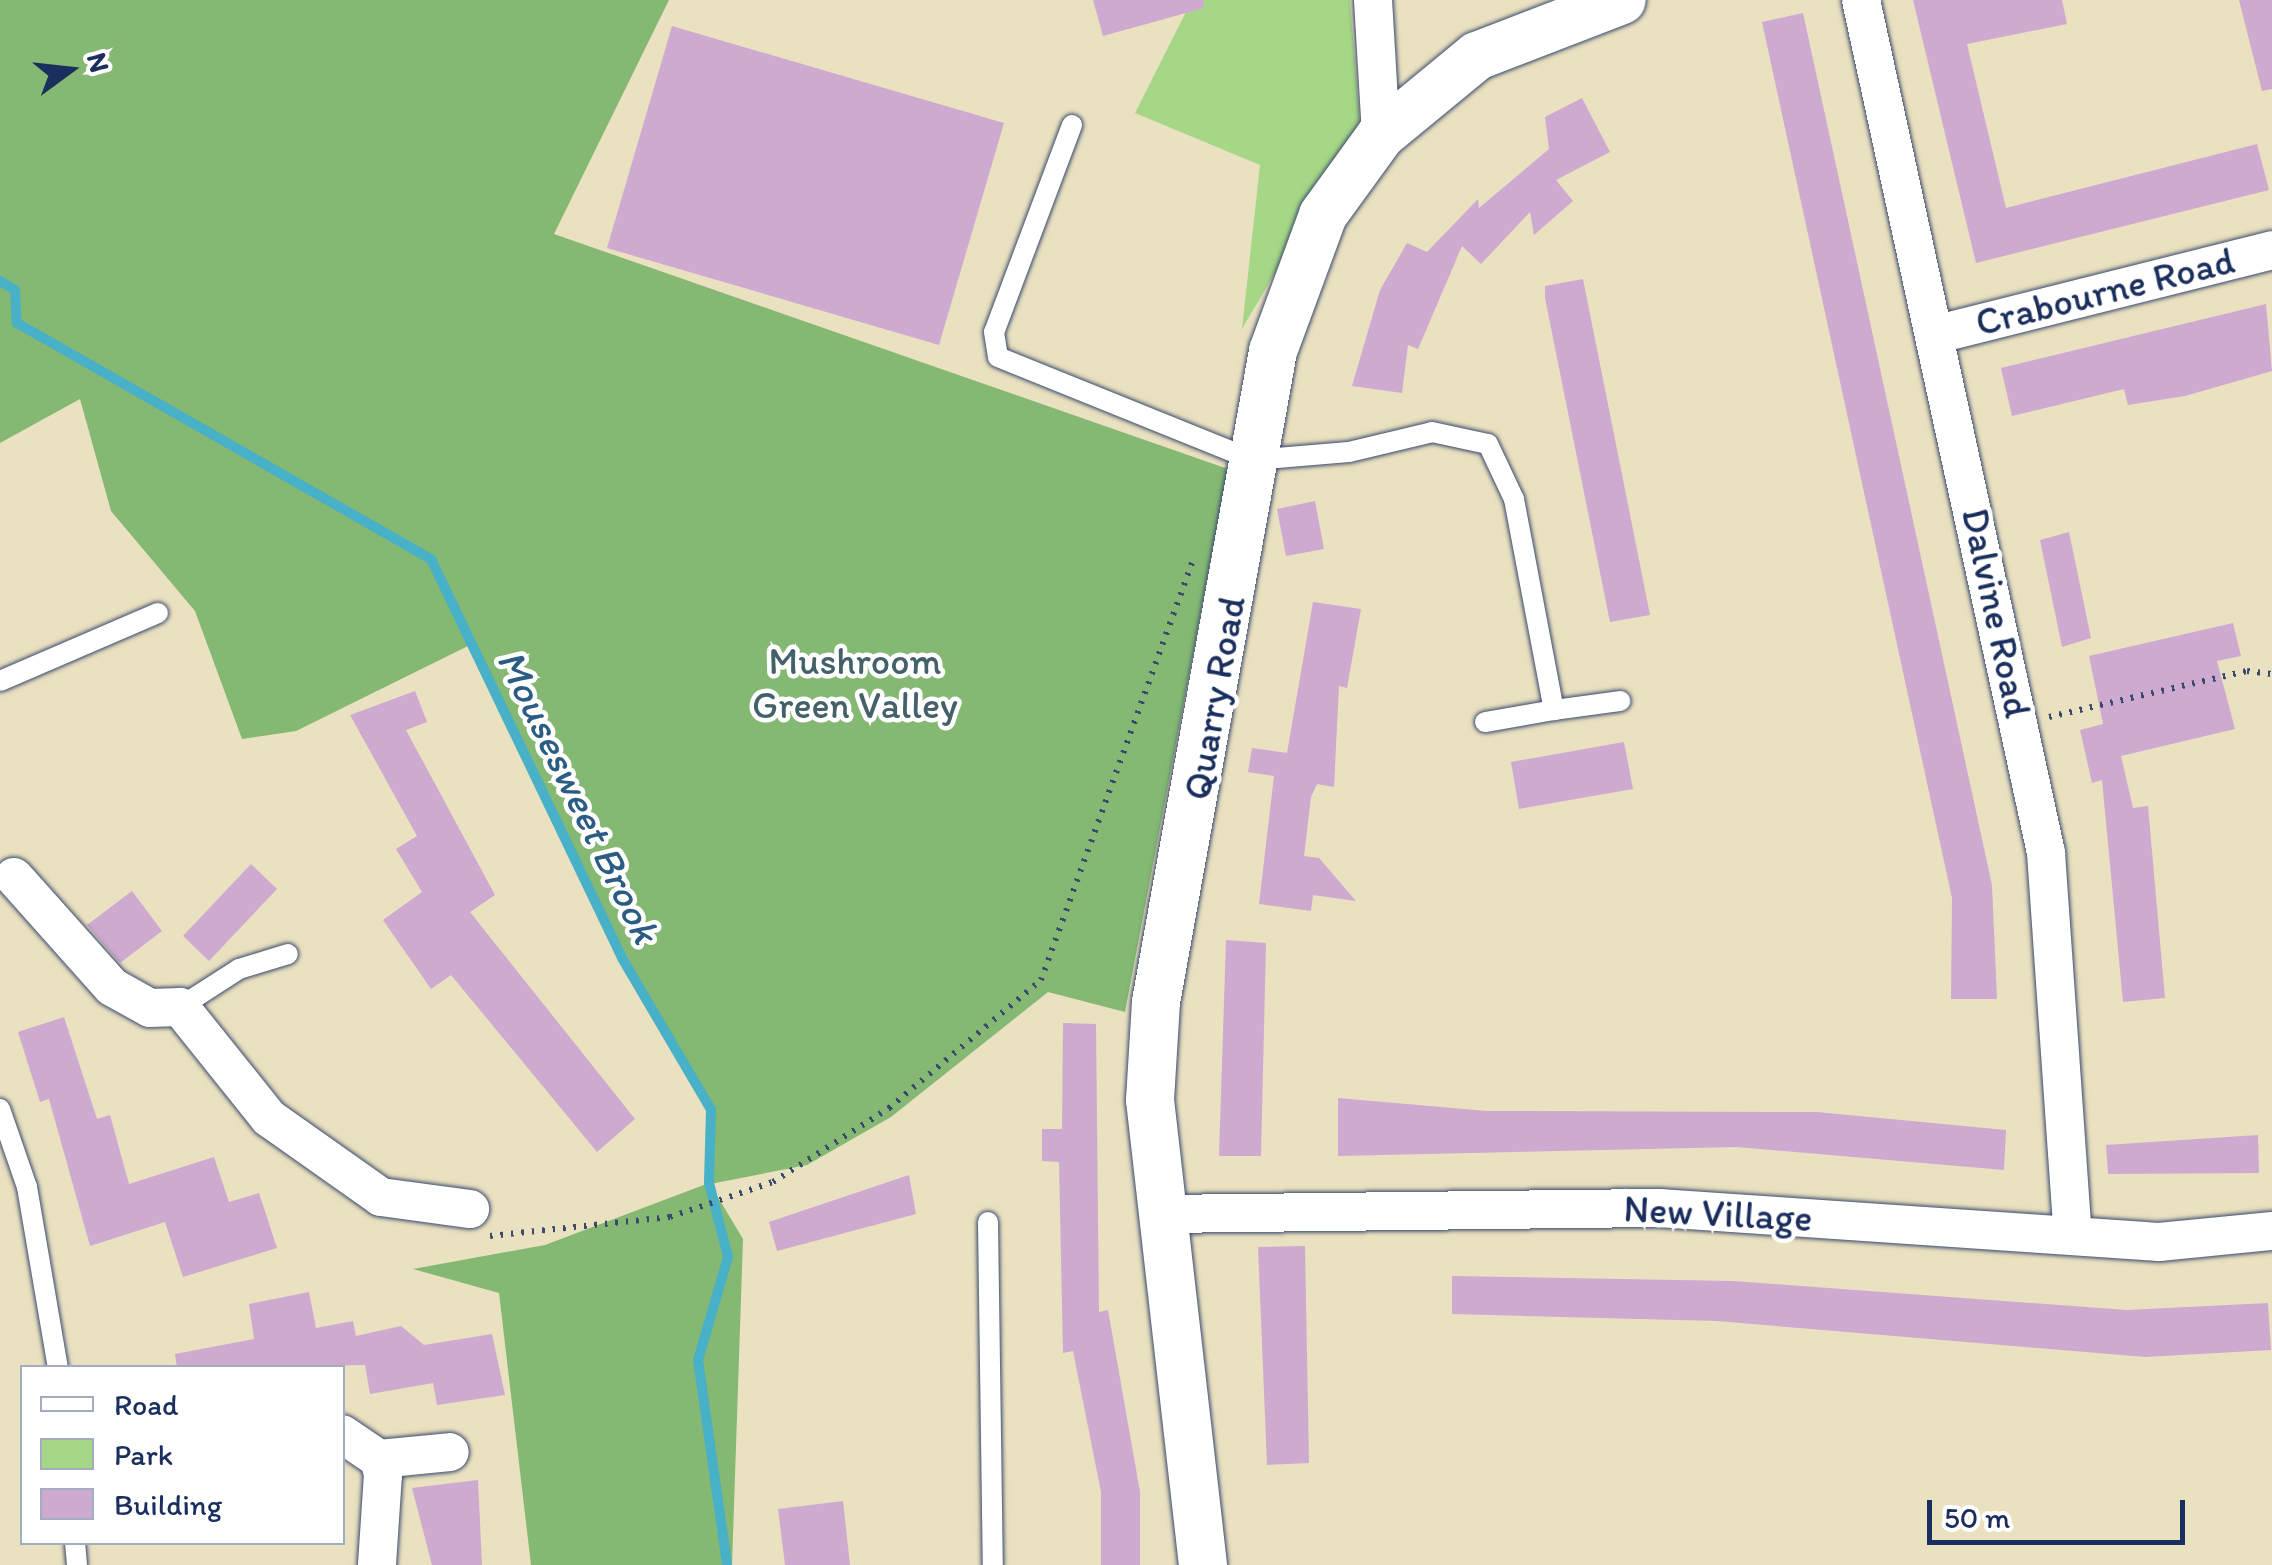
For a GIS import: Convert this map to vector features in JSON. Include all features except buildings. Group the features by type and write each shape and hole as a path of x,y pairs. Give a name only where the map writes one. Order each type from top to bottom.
{"street":[{"path":"1372,0 1381,135"},
{"name":"Quarry Road","path":"1204,1565 1150,1100 1156,1002 1253,460 1295,273 1322,215 1381,135 1477,56 1622,0"},
{"name":"Dalvine Road","path":"1860,0 1938,334 2046,853 2073,1235"},
{"name":"Crabourne Road","path":"1938,334 2272,250"},
{"path":"16,877 112,986 150,1008 180,1006 269,1118 382,1197 470,1208"},
{"name":"New Village","path":"1162,1214 1659,1208 2159,1242 2272,1231"},
{"path":"345,1436 379,1459 450,1452"},
{"path":"377,1565 379,1459"}],"lane":[{"path":"1072,126 994,332 998,358 1253,460 1348,452 1432,432 1488,444 1514,499 1554,710"},
{"path":"0,681 158,613"},
{"path":"1485,722 1620,701"},
{"path":"180,1006 239,969 288,954"},
{"path":"0,1109 26,1187 57,1365"},
{"path":"988,1222 993,1565"}],"path":[{"path":"692,1210 772,1182 889,1108 1041,980 1188,562 1247,509"},
{"path":"2020,724 2247,670 2272,674"}],"green space":[{"name":"Mushroom Green Valley","path":"0,0 669,0 554,234 1228,469 1125,1012 1048,992 891,1117 807,1165 710,1184 743,1239 732,1565 531,1565 499,1293 413,1269 545,1245 709,1183 711,1110 622,958 468,646 296,731 242,739 195,611 111,511 80,399 0,443"},
{"path":"1192,0 1350,0 1360,127 1242,329 1260,165 1135,113"}],"waterway":[{"name":"Mousesweet Brook","path":"0,281 15,290 17,323 431,559 622,958 711,1110 709,1183 728,1257 698,1360 727,1565"}]}
